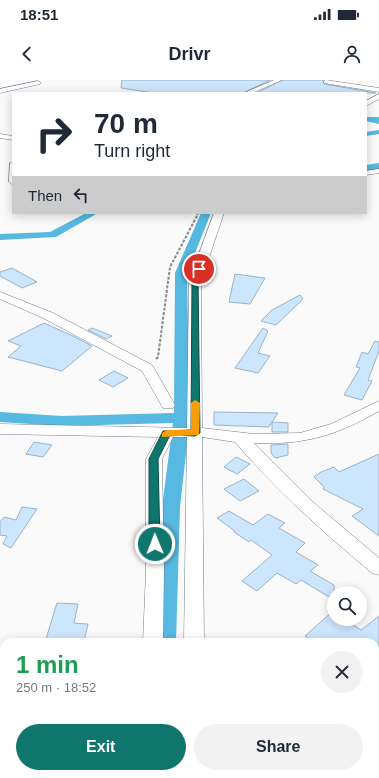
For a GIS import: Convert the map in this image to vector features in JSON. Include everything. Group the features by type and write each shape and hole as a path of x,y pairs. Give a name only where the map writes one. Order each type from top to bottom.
{"street":[{"path":"249,92 278,80"},
{"path":"326,80 329,80 326,82 379,90"},
{"path":"0,91 38,83"},
{"path":"343,92 352,86"},
{"path":"0,94 12,96"},
{"path":"367,103 379,96"},
{"path":"0,136 12,138"},
{"path":"367,173 379,171"},
{"path":"194,638 195,281 219,214"},
{"path":"0,296 49,316 147,368 168,405"},
{"path":"0,429 208,433 240,439 291,439 330,430 379,405"},
{"path":"152,638 155,572 154,459 167,433"},
{"path":"240,439 278,479 351,546 379,568"}],"path":[{"path":"147,368 158,357 170,267 197,214"}],"building":[{"path":"122,80 270,80 245,92 147,92 121,88"},
{"path":"283,80 323,80 324,84 376,93 367,92 258,92"},
{"path":"12,268 37,282 22,288 0,276 0,272"},
{"path":"235,274 265,278 250,304 229,302"},
{"path":"300,295 303,299 276,325 261,321 272,310"},
{"path":"44,323 92,346 62,371 8,357 21,346 8,341"},
{"path":"92,328 112,336 106,339 88,330"},
{"path":"263,328 268,331 258,353 270,356 258,373 235,368"},
{"path":"375,341 379,342 379,351 368,380 372,381 362,400 344,395 360,368 356,367 362,352 368,354"},
{"path":"114,371 128,378 113,387 99,380"},
{"path":"214,412 278,413 269,427 214,425"},
{"path":"272,422 288,423 288,432 272,432"},
{"path":"34,442 52,445 43,457 26,454"},
{"path":"288,444 288,455 275,458 271,453 271,445"},
{"path":"379,454 379,536 352,516 363,509 323,489 324,487 314,477 321,472 334,467 339,472"},
{"path":"236,457 250,464 237,474 224,467"},
{"path":"244,479 259,491 240,501 224,489"},
{"path":"22,507 37,509 11,548 3,544 7,536 0,535 0,522 4,517 16,520"},
{"path":"229,511 253,525 268,514 285,523 279,528 305,543 296,552 318,565 310,571 334,586 327,586 327,596 301,580 296,584 277,573 257,591 242,581 272,555 251,540 249,542 234,532 235,531 217,518"},
{"path":"57,603 78,604 74,623 88,624 85,638 46,638"},
{"path":"327,616 327,626 355,626 361,630 379,616 379,638 308,638 305,636"}],"waterway":[{"path":"379,119 369,119 379,122"},
{"path":"367,134 379,132"},
{"path":"367,168 379,166"},
{"path":"0,237 52,235 91,214"},
{"path":"182,418 181,273 206,214"},
{"path":"0,417 62,421 182,418"},
{"path":"165,638 171,507 182,418"}],"slow traffic":[{"path":"166,435 167,433 195,433 195,403"}],"route":[{"path":"155,544 154,459 167,433 195,433 195,281 199,269"}]}
